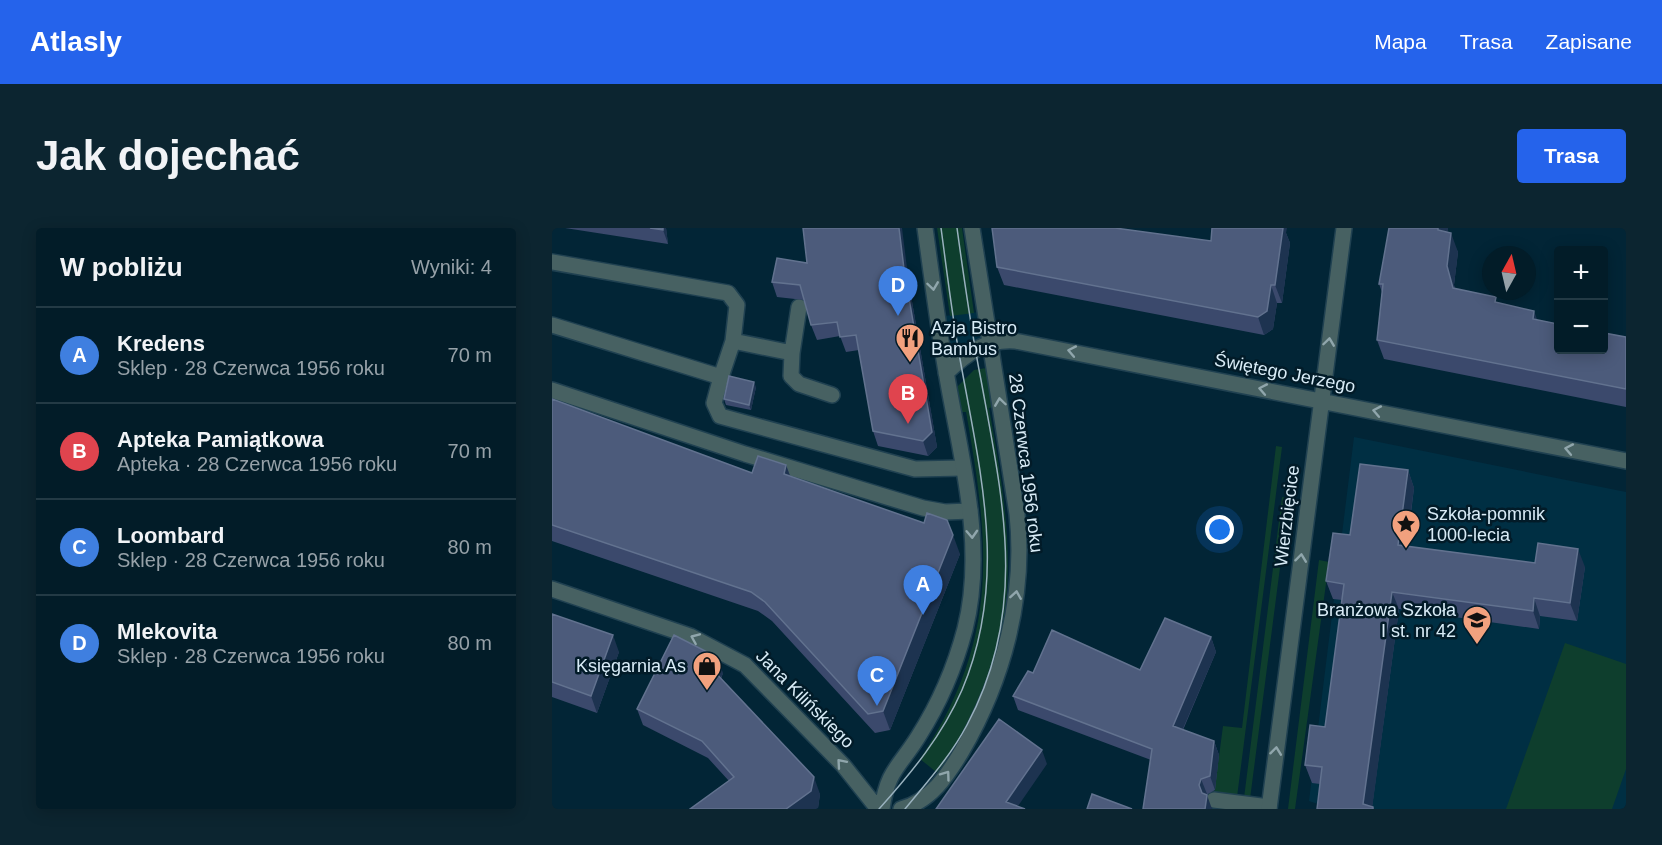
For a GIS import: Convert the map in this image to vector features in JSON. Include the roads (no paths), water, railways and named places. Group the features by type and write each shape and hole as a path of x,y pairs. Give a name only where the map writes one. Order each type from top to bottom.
{"street":[{"path":"882,809 892,771 918,737 936,706 959,649 968,616 972,576 970,511 946,373 925,228"},
{"name":"28 Czerwca 1956 roku","path":"902,809 925,800 931,794 967,743 996,682 1014,610 1018,583 1020,538 972,228"},
{"name":"Wierzbięcice","path":"1269,808 1344,228"},
{"path":"552,262 728,293 737,305 733,341 714,404 720,416 915,469 963,468"},
{"path":"799,307 791,376 799,384 832,395"},
{"path":"552,325 721,377"},
{"path":"733,341 792,353"},
{"path":"946,373 967,353 991,341"},
{"name":"Świętego Jerzego","path":"991,341 1024,342 1626,461"},
{"path":"552,390 745,454 923,508 945,512 970,511"},
{"name":"Jana Kilińskiego","path":"552,589 690,636 729,654 745,665 783,702 843,765 878,809"},
{"path":"1214,800 1269,808"}],"tram line":[{"path":"879,809 925,753 954,707 976,649 984,607 987,566 982,484 954,326 941,228"},
{"path":"905,809 946,759 967,725 986,682 998,639 1004,597 1006,554 1003,512 957,228"}],"place":[{"name":"Mlekovita","path":"898,316"},
{"name":"Azja Bistro Bambus","path":"910,364"},
{"name":"Apteka Pamiątkowa","path":"908,424"},
{"name":"Szkoła-pomnik 1000-lecia","path":"1406,550"},
{"name":"Kredens","path":"923,615"},
{"name":"Branżowa Szkoła I st. nr 42","path":"1477,646"},
{"name":"Księgarnia As","path":"707,692"},
{"name":"Loombard","path":"877,706"}]}
